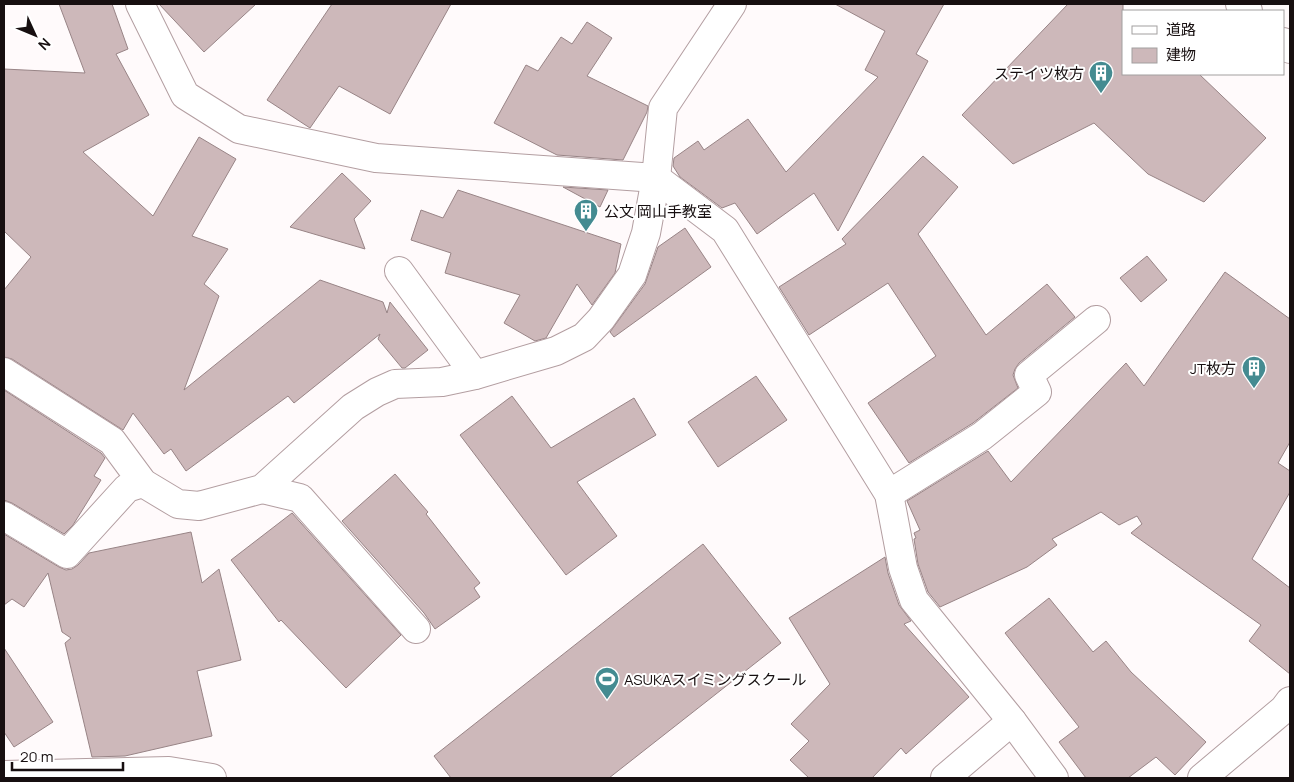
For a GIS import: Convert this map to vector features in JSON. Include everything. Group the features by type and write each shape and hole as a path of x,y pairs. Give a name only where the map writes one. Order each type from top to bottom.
{"street":[{"path":"140,4 185,96 239,129 376,158 656,178 725,230 888,494 903,568 914,600 1012,721 1054,778"},
{"path":"4,372 112,441 144,483 178,504 199,506 262,489 353,407 377,392 395,384 442,382 475,375 556,350 584,337 601,320 632,275 646,233 656,178 663,108 732,4"},
{"path":"400,271 475,375"},
{"path":"888,494 982,436 1037,392 1029,375 1096,320"},
{"path":"4,516 67,554 128,488 144,483"},
{"path":"262,489 300,498 416,628"},
{"path":"1202,778 1290,702"},
{"path":"946,778 1012,721"},
{"path":"4,775 169,771 212,778"}],"building":[{"path":"59,4 112,4 128,49 116,54 149,115 83,152 153,216 199,137 236,159 192,236 228,249 204,284 219,296 184,390 320,280 383,302 387,313 390,302 428,350 405,368 402,368 378,339 380,334 294,403 288,396 186,471 171,449 164,454 133,413 123,430 12,359 4,357 4,290 31,257 4,231 4,69 85,73"},
{"path":"159,4 256,4 204,52"},
{"path":"332,4 451,4 390,114 339,86 310,128 267,100"},
{"path":"835,4 944,4 916,54 928,61 838,231 814,193 757,234 735,203 722,208 680,177 673,166 674,158 698,141 704,150 748,119 786,172 878,77 865,70 885,31"},
{"name":"ステイツ枚方","path":"1068,4 1123,4 1122,75 1200,75 1266,138 1204,202 1148,174 1094,123 1013,164 962,115"},
{"path":"587,22 612,38 587,76 648,106 647,112 623,160 557,155 494,123 526,65 538,71 561,37 572,44"},
{"path":"923,156 958,187 918,234 986,335 1047,284 1075,317 1019,363 1013,375 1018,388 973,423 909,463 868,403 936,356 888,283 809,335 779,287 846,244 842,239"},
{"path":"342,173 371,201 354,219 365,249 290,227"},
{"path":"563,187 608,190 600,207"},
{"path":"458,190 621,244 615,273 592,305 577,284 546,338 535,341 504,323 520,295 445,273 451,253 411,240 421,210 443,218"},
{"path":"685,228 711,267 614,337 610,332 645,284 658,247"},
{"path":"1147,256 1167,280 1141,302 1120,278"},
{"path":"1225,272 1290,319 1290,442 1278,463 1290,471 1290,492 1252,559 1290,588 1290,674 1249,641 1261,625 1131,533 1142,524 1137,516 1119,525 1101,512 1052,539 1057,545 1027,567 940,607 928,592 918,564 914,533 920,530 907,501 988,451 1011,482 1126,363 1144,386"},
{"path":"756,376 787,420 718,467 688,422"},
{"path":"4,390 101,453 105,458 94,476 101,480 73,525 64,534 4,500"},
{"path":"512,396 551,448 634,398 656,435 577,482 617,536 566,575 460,435"},
{"path":"395,474 428,512 426,514 480,583 474,588 480,597 435,629 424,613 342,521"},
{"path":"292,513 401,635 346,688 281,620 279,622 231,560"},
{"path":"191,532 202,583 219,569 241,660 197,671 212,736 125,756 92,757 65,643 71,638 62,632 48,573 24,607 12,599 4,605 4,534 66,570 78,565 89,553"},
{"name":"ASUKAスイミングスクール","path":"703,544 781,643 609,778 451,778 434,756"},
{"path":"885,557 888,573 899,605 911,621 904,624 969,697 906,754 901,748 872,778 809,778 790,760 809,741 791,724 830,684 789,618"},
{"path":"1049,598 1093,652 1106,641 1131,672 1206,742 1175,775 1156,757 1128,778 1086,778 1059,742 1079,727 1005,633"},
{"path":"4,648 53,722 14,747 4,732"}],"place":[{"name":"ステイツ枚方","path":"1101,94"},
{"name":"公文 岡山手教室","path":"586,232"},
{"name":"JT枚方","path":"1254,389"},
{"name":"ASUKAスイミングスクール","path":"607,700"}]}
